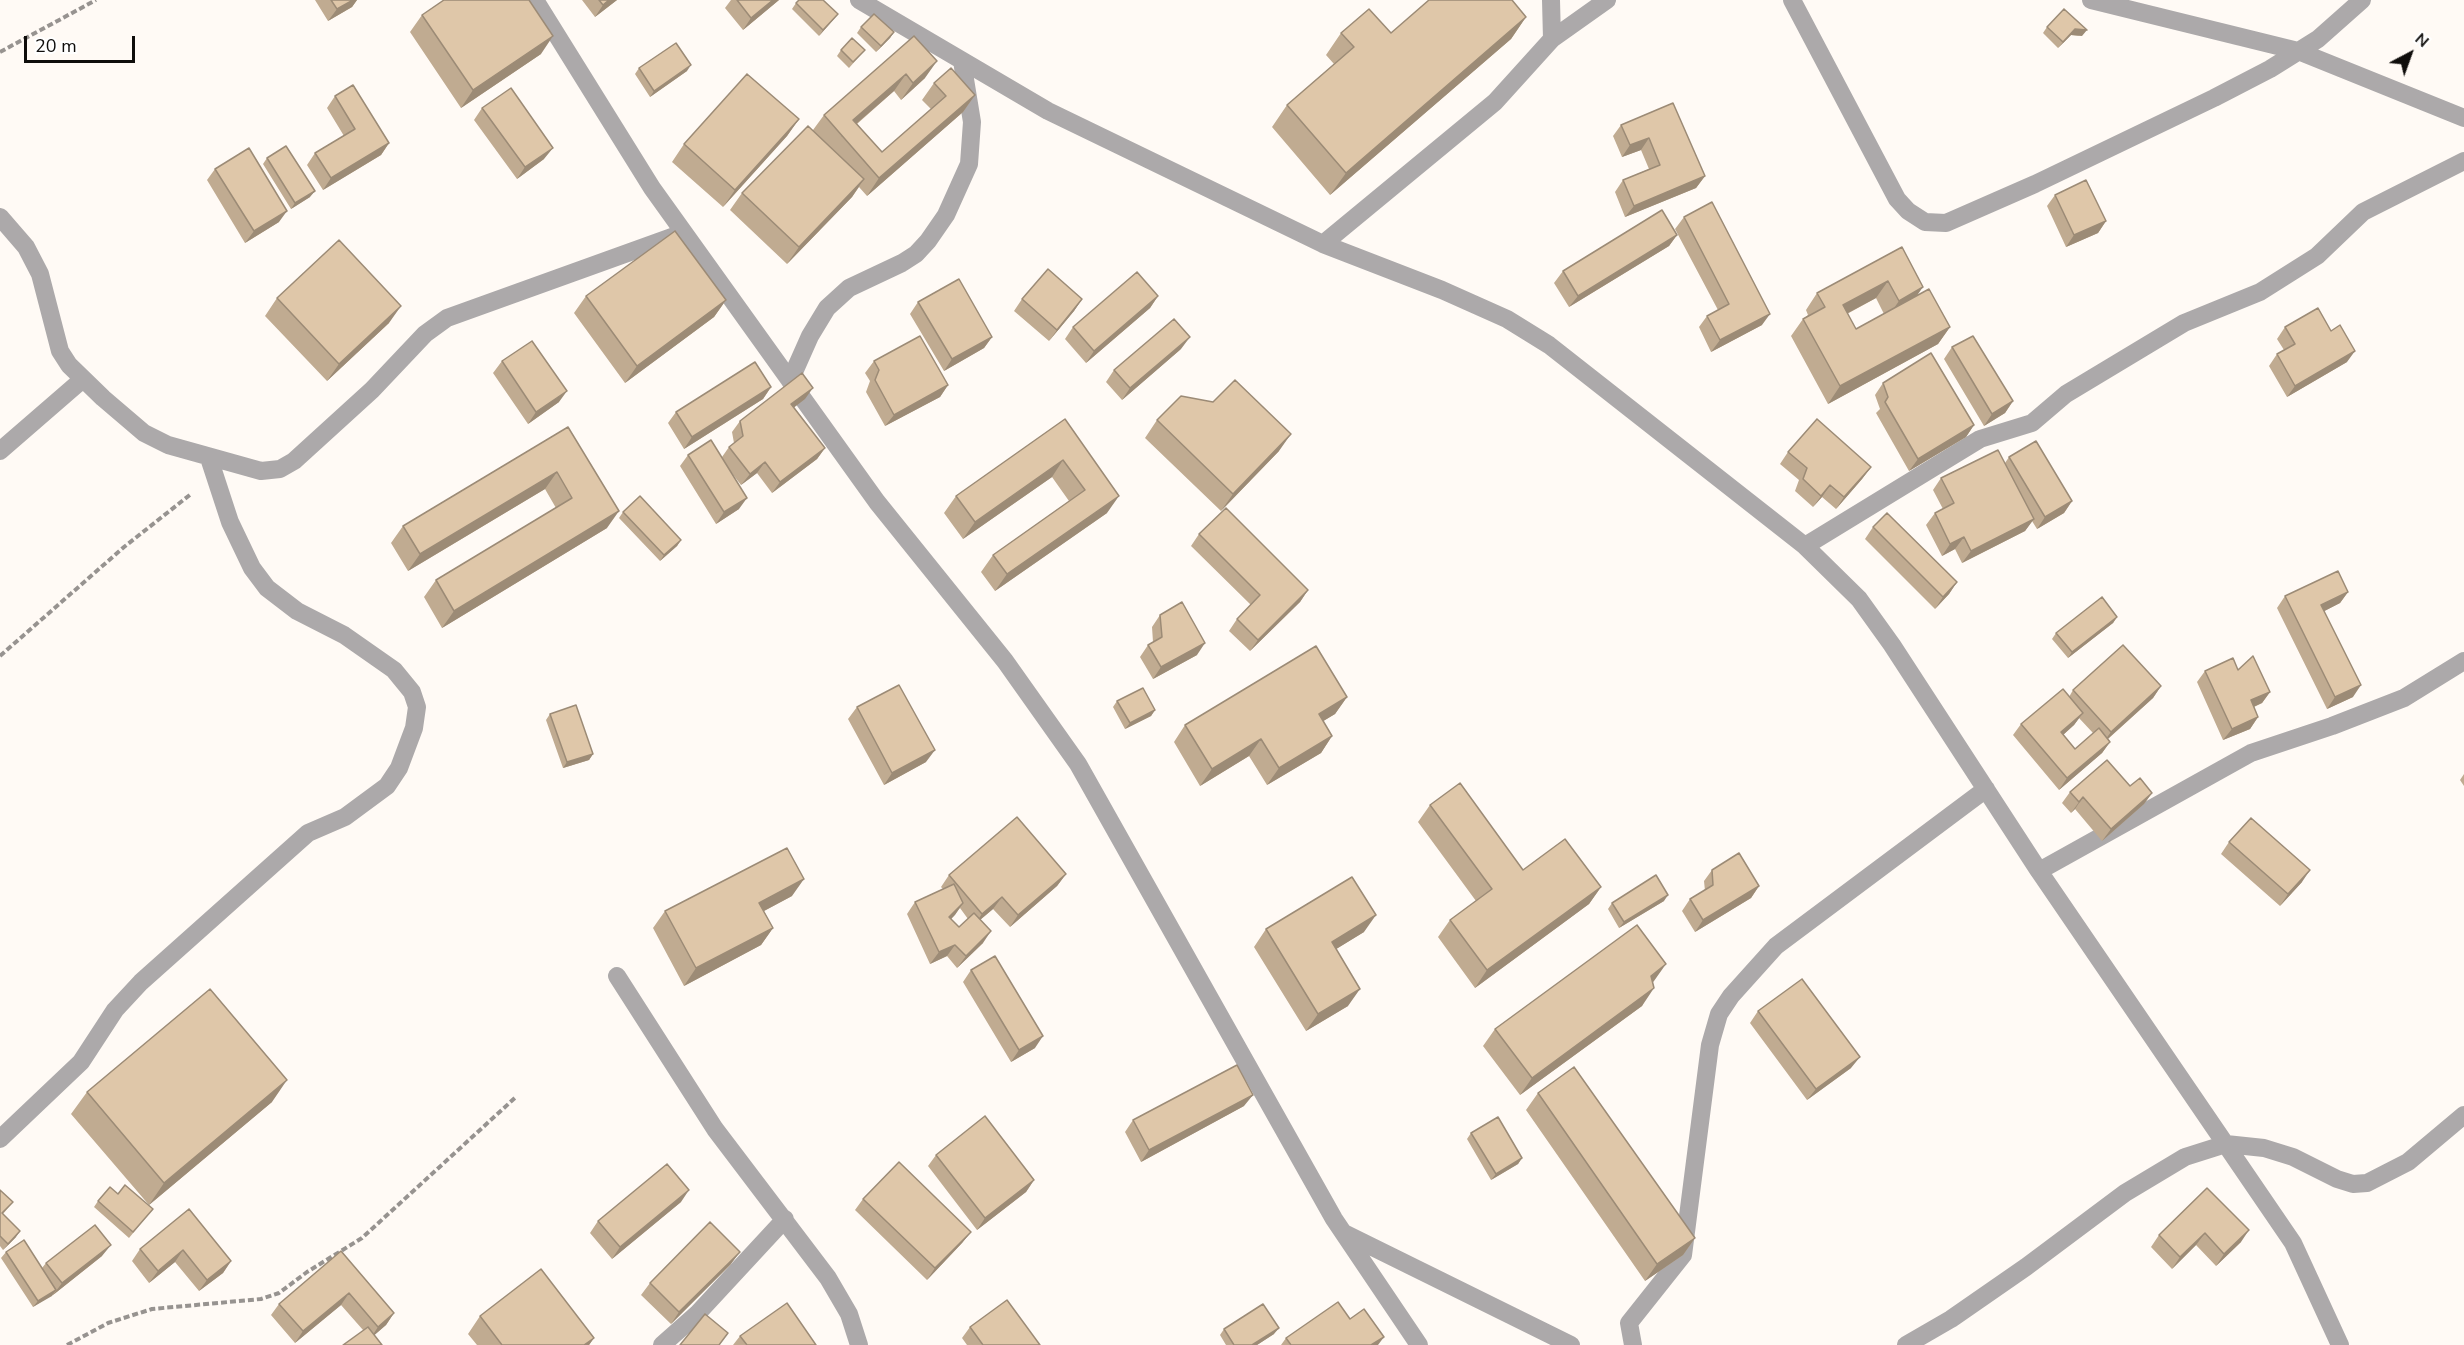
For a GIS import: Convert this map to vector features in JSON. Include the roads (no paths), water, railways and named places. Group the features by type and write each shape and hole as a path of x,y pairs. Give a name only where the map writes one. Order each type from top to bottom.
{"street":[{"path":"535,0 652,188 877,502 1005,662 1078,764 1343,1232 1419,1345"},
{"path":"861,0 1048,111 1323,244 1442,290 1507,319 1549,345 1805,546 1859,599 1892,645 2039,871 2293,1243 2340,1345"},
{"path":"1551,0 1552,39"},
{"path":"1323,244 1496,102 1552,39 1607,0"},
{"path":"1791,0 1897,199 1908,211 1925,222 1946,223 2035,184 2214,98 2318,39 2362,0"},
{"path":"2091,0 2298,51 2464,118"},
{"path":"790,381 810,336 828,308 849,288 902,263 915,254 928,241 946,215 969,164 972,122 962,61"},
{"path":"1805,546 1980,439 2032,423 2066,394 2184,323 2260,292 2317,256 2363,212 2464,161"},
{"path":"0,217 26,247 40,274 60,351 69,365 83,379 144,433 168,445 261,471 280,469 294,461 372,390 425,334 447,318 685,233"},
{"path":"0,451 83,379"},
{"path":"0,1139 81,1062 115,1010 141,982 308,833 345,817 387,786 399,768 414,728 417,707 412,692 394,669 344,635 297,611 267,588 252,568 230,522 209,458"},
{"path":"2039,871 2251,753 2332,726 2404,698 2464,661"},
{"path":"1633,1345 1629,1323 1683,1255 1710,1045 1719,1014 1731,996 1776,946 1986,789"},
{"path":"617,976 715,1129 785,1218 828,1278 849,1314 859,1345"},
{"path":"1905,1345 1951,1319 2026,1267 2125,1193 2185,1157 2226,1144 2264,1148 2293,1157 2337,1179 2353,1184 2367,1183 2408,1162 2464,1115"},
{"path":"662,1345 697,1314 785,1218"},
{"path":"1343,1232 1571,1345"}]}
